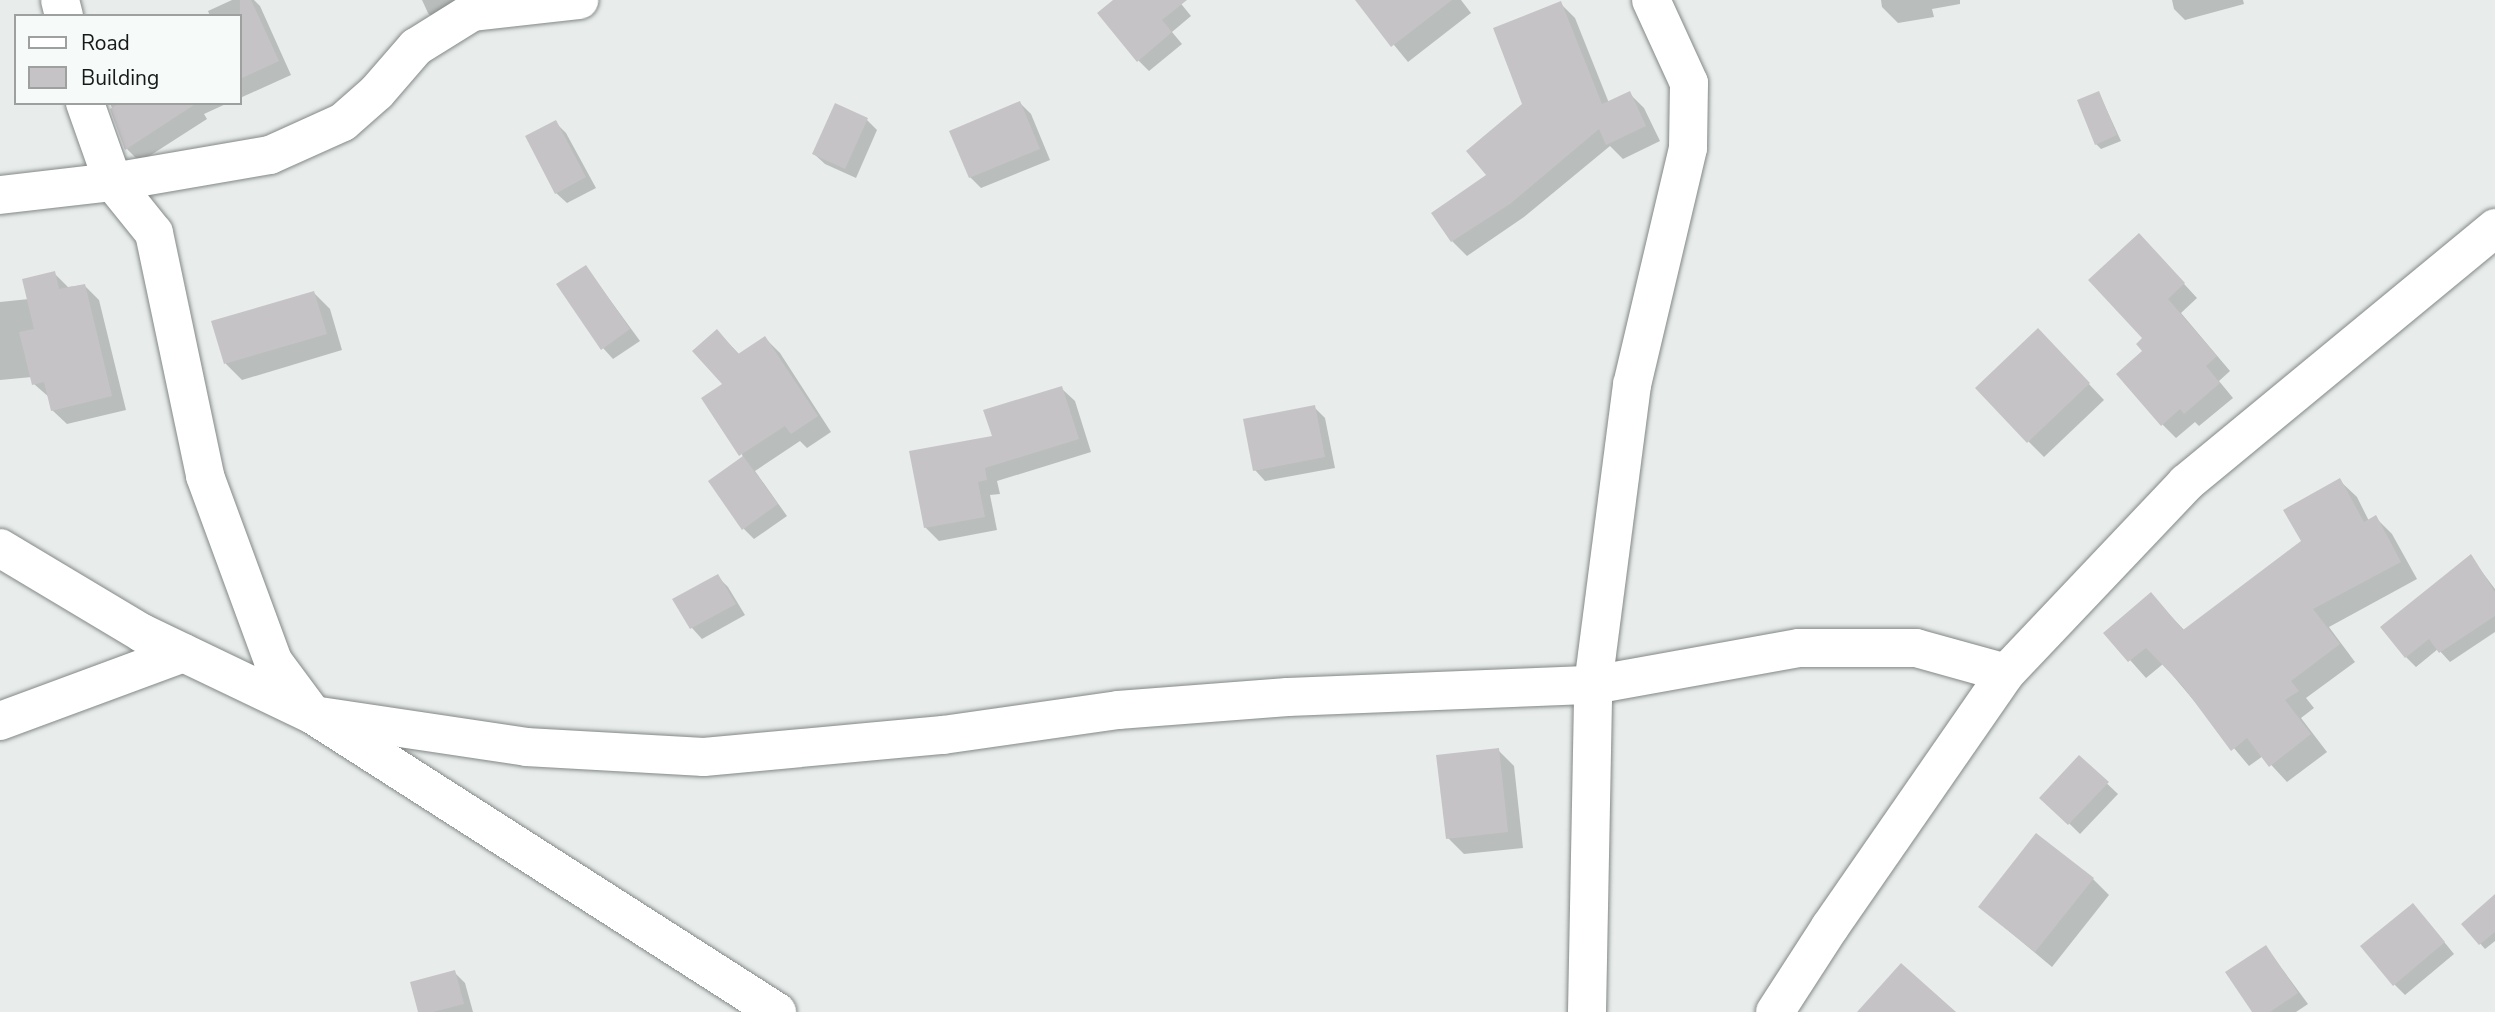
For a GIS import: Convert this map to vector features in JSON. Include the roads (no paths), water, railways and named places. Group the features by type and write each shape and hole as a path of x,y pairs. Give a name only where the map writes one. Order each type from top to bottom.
{"street":[{"path":"0,195 113,182 270,155 343,122 377,92 416,47 472,12 579,0"},
{"path":"1587,1012 1593,685 1632,386 1688,148 1689,83 1651,0"},
{"path":"86,105 113,182 154,233 205,476 273,661 313,715 526,747 704,757 943,735 1118,710 1236,701 1593,685 1799,648 1916,648 2006,673"},
{"path":"1775,1012 1829,927 2006,673 2186,483 2495,228"},
{"path":"0,548 142,633 313,715 777,1012"},
{"path":"0,721 184,653"}]}
